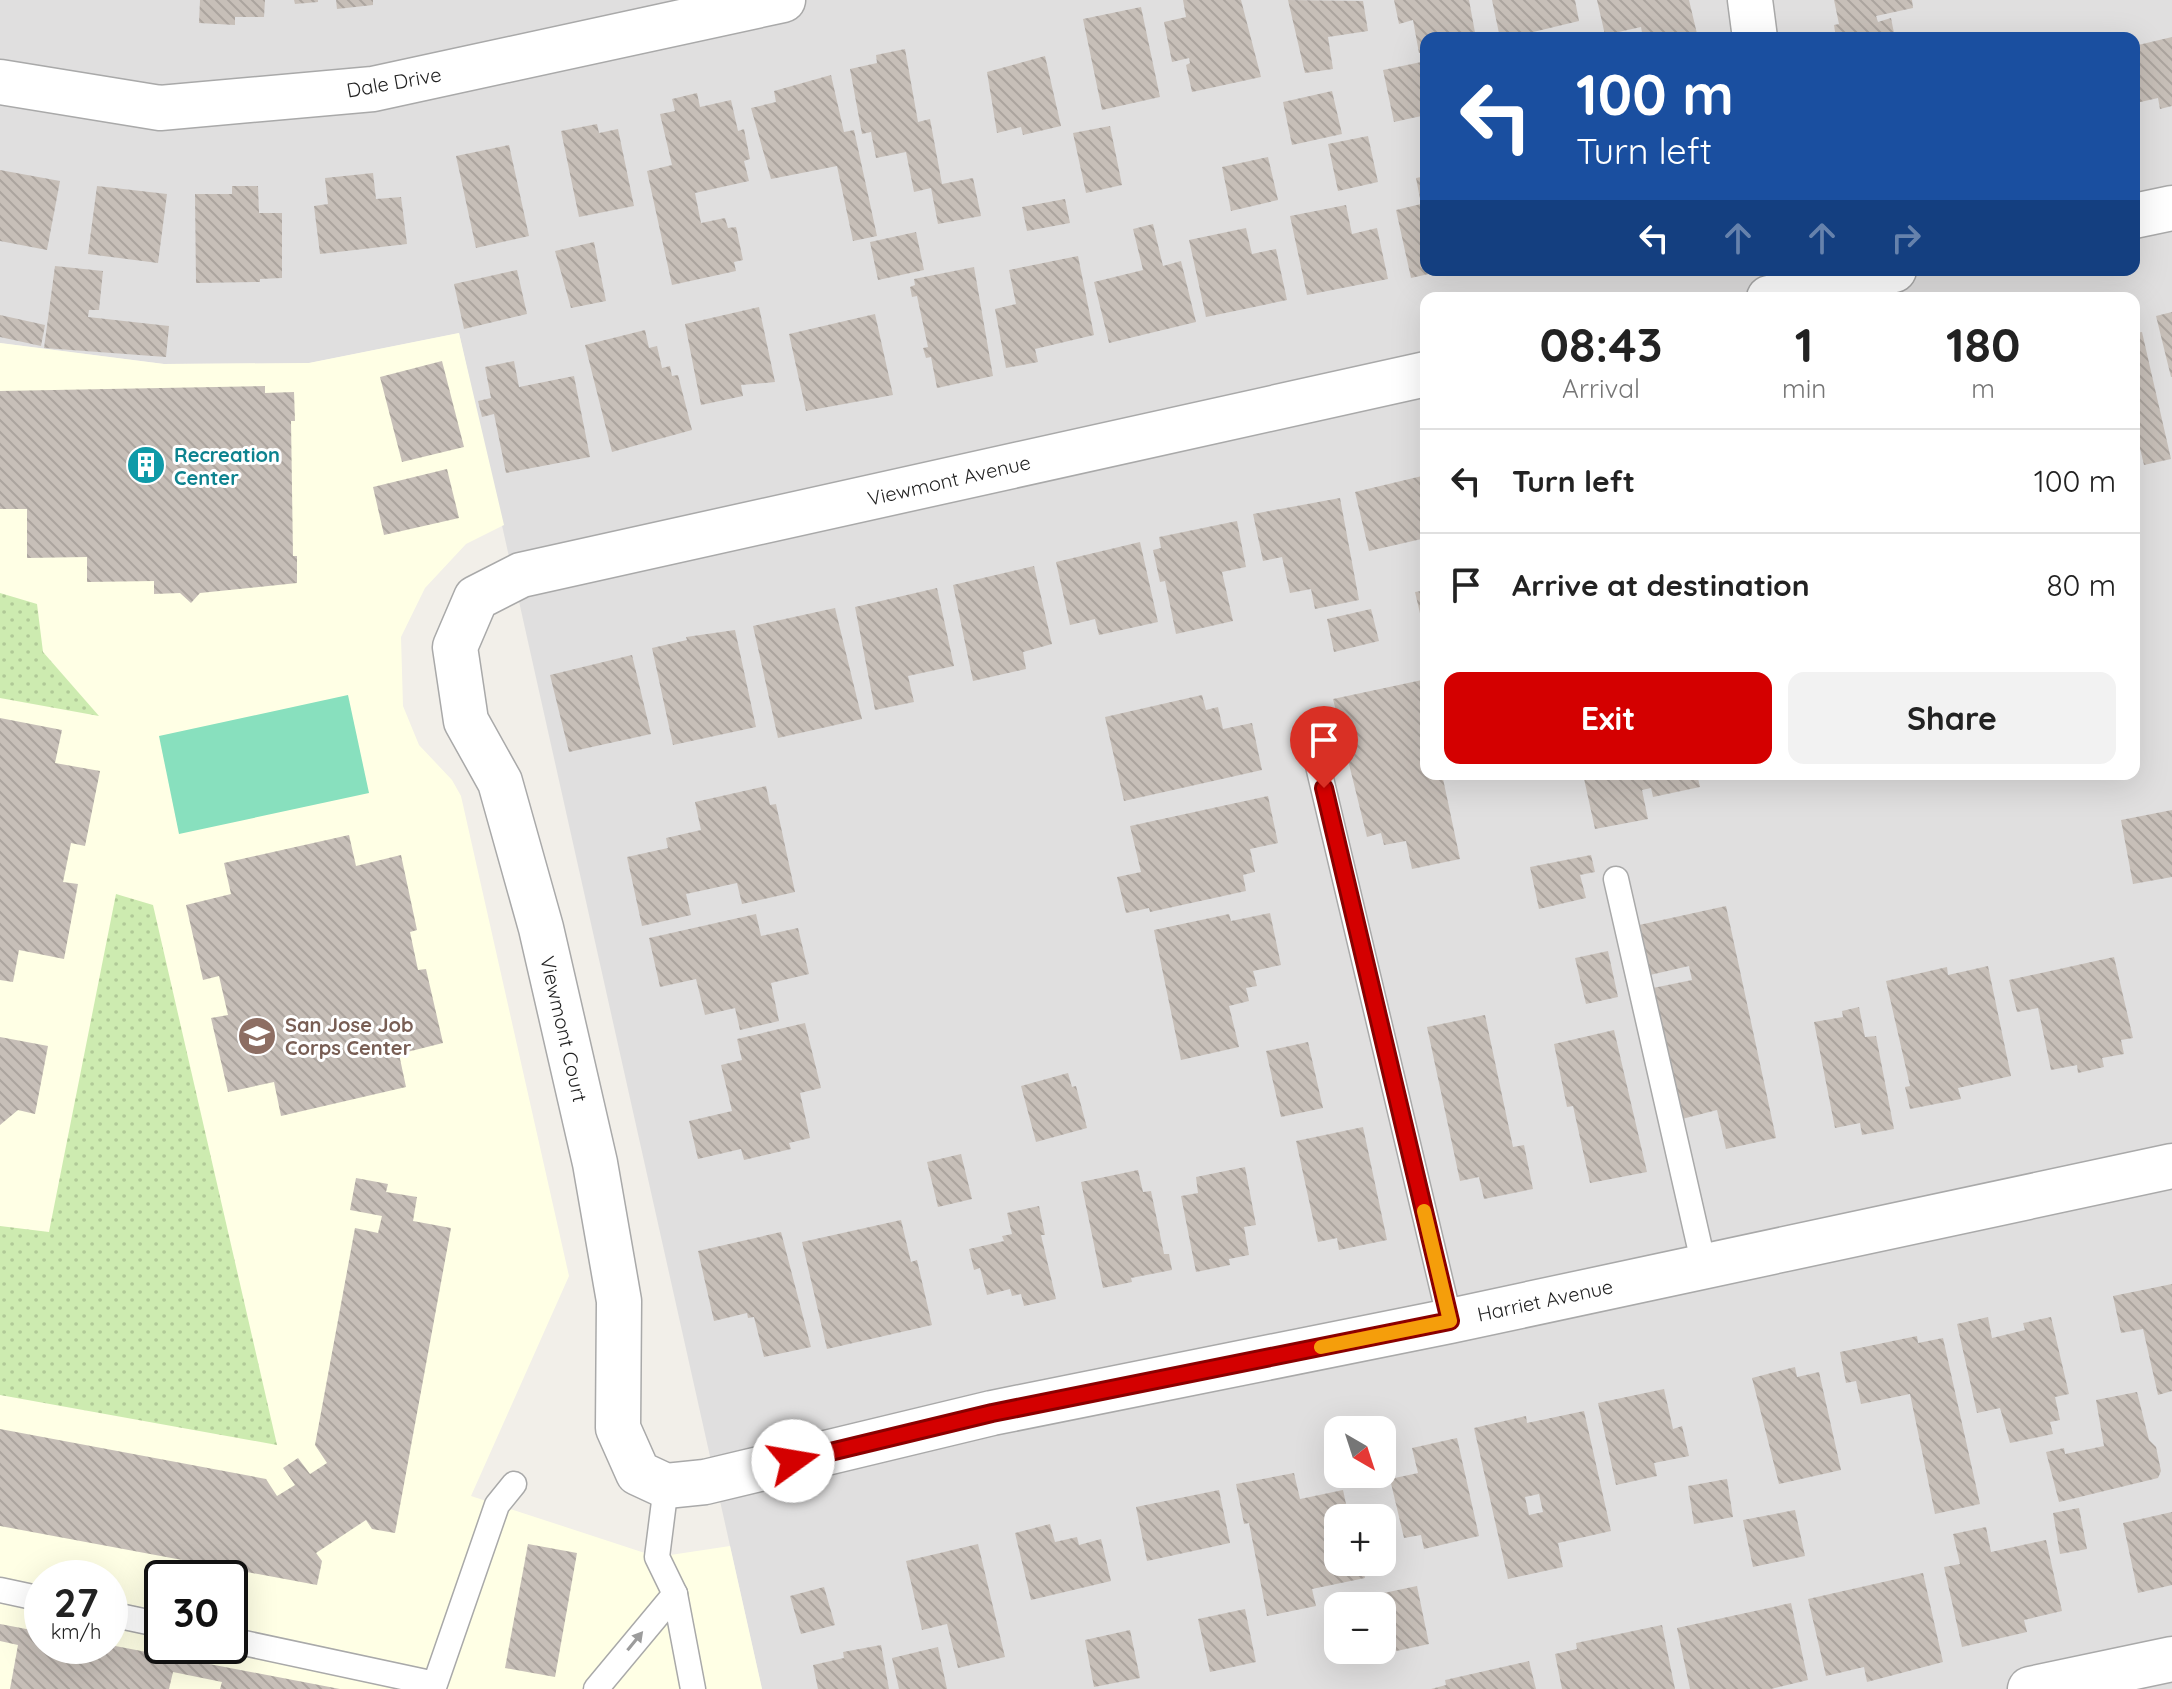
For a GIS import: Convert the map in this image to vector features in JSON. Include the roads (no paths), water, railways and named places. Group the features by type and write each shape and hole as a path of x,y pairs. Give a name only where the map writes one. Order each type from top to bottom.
{"street":[{"name":"Dale Drive","path":"0,82 160,108 373,89 783,0"},
{"path":"1750,0 1754,32"},
{"path":"2140,215 2172,208"},
{"path":"1779,290 1860,276"},
{"name":"Viewmont Avenue","path":"476,598 521,575 1420,375"},
{"name":"Viewmont Court","path":"476,598 455,647 466,721 500,782 551,972 595,1163 619,1301 618,1428 652,1480"},
{"name":"Harriet Avenue","path":"652,1480 705,1482 992,1413 1450,1321 2172,1166"},
{"path":"2030,1689 2080,1683 2172,1659"}],"lane":[{"path":"1309,728 1450,1321"},
{"path":"1616,879 1704,1266"},
{"path":"652,1480 657,1557 675,1594 693,1689"},
{"path":"248,1644 435,1684 497,1505 514,1484"},
{"path":"0,1590 24,1595"},
{"path":"596,1689 675,1594"}],"place":[{"name":"Recreation Center","path":"146,465"},
{"name":"San Jose Job Corps Center","path":"257,1036"}]}
